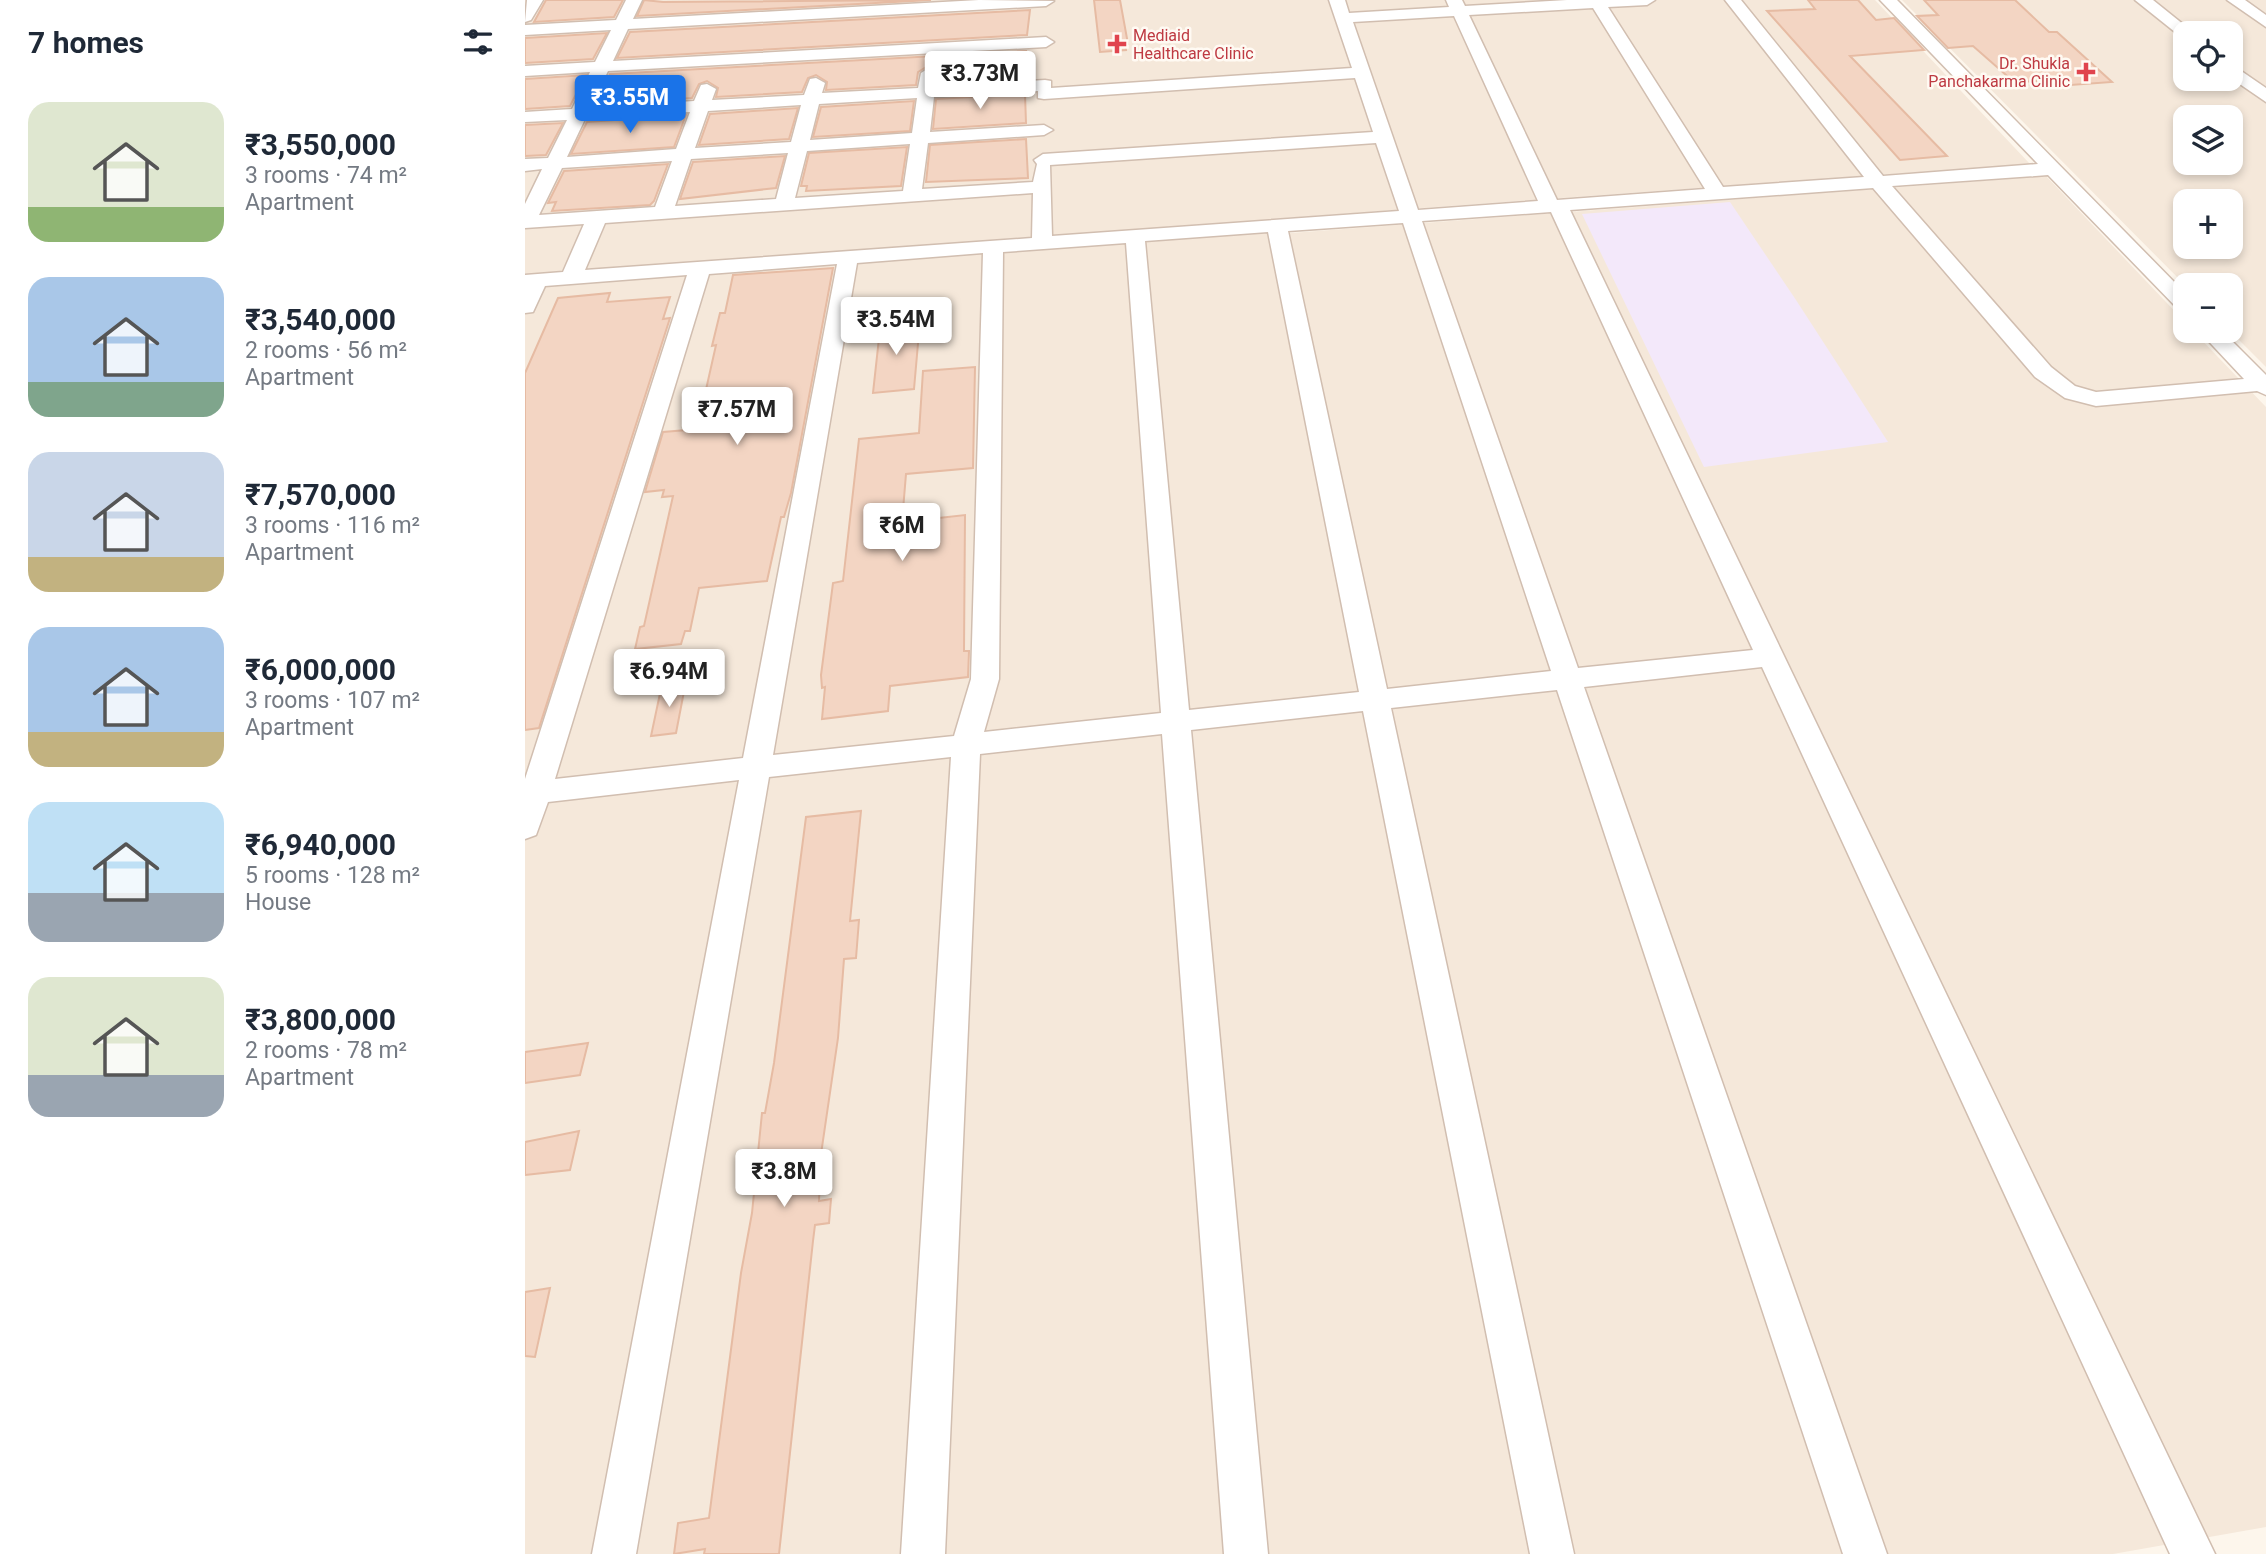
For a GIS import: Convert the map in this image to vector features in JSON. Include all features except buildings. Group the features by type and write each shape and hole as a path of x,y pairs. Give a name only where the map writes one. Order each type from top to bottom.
{"street":[{"path":"525,17 535,0"},
{"path":"525,222 634,0"},
{"path":"663,213 739,0"},
{"path":"1337,0 1865,1554"},
{"path":"1343,18 1457,6 1647,0"},
{"path":"1733,0 1878,182 2043,372 2062,389 2078,397 2096,399 2264,386"},
{"path":"1888,0 2173,293"},
{"path":"2143,0 2173,23"},
{"path":"2235,0 2266,22"},
{"path":"1597,1 1718,194"},
{"path":"525,30 732,19 836,6 936,22 1046,17"},
{"path":"784,204 836,6"},
{"path":"1457,6 1771,657 2193,1554"},
{"path":"525,71 823,55 936,22 1046,17"},
{"path":"1042,243 1046,17"},
{"path":"912,196 936,22"},
{"path":"525,117 926,92 1045,89 1362,72"},
{"path":"2243,79 2266,97"},
{"path":"525,165 1044,130"},
{"path":"1043,160 1384,137"},
{"path":"525,307 531,281 2053,169"},
{"path":"525,222 1043,187"},
{"path":"571,278 597,217"},
{"path":"1277,226 1552,1554"},
{"path":"1135,236 1246,1554"},
{"path":"923,1554 967,745 985,679 993,247"},
{"path":"614,1554 848,258"},
{"path":"525,827 531,792 700,268"},
{"path":"2222,343 2264,386"},
{"path":"531,792 1771,657"}],"shaded area":[{"path":"525,0 1875,0 2030,164 1271,219 1278,234 2046,176 2173,309 2173,343 2205,343 2266,407 2266,1527 2113,1554 525,1554"},
{"path":"1902,0 2266,0 2266,367 2242,343 2243,273 2173,273"},
{"path":"1730,202 1888,442 1704,467 1582,214"}],"place":[{"name":"Mediaid Healthcare Clinic","path":"1117,44"},
{"name":"Dr. Shukla Panchakarma Clinic","path":"2086,72"}]}
